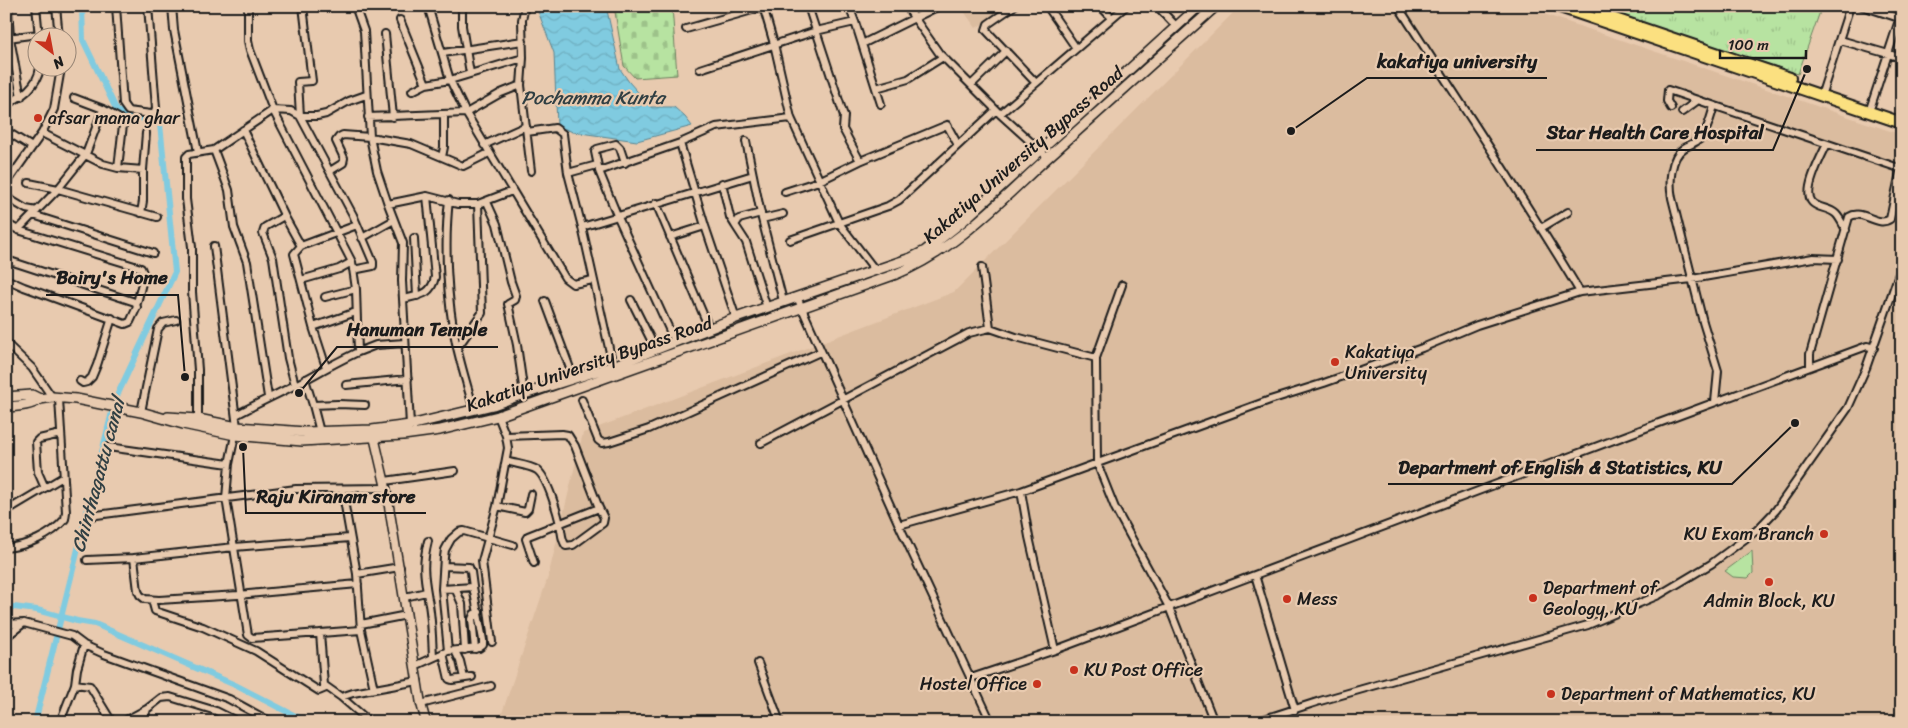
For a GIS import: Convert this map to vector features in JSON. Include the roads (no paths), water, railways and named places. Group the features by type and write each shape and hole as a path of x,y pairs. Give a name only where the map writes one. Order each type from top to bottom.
{"highway":[{"path":"1557,6 1902,123"},
{"path":"1578,6 1902,117"}],"main road":[{"name":"Kakatiya University Bypass Road","path":"160,417 177,416 198,419 236,431 373,434 474,410 574,379 656,350 783,301 911,258 925,251 963,221 1199,6"},
{"name":"Kakatiya University Bypass Road","path":"160,417 183,424 302,441 440,430 498,416 896,274 925,261 953,242 1216,6"},
{"path":"6,397 32,395 40,399"},
{"path":"6,407 27,405 40,399 76,399 160,417"}],"street":[{"path":"8,6 8,38 21,96"},
{"path":"36,6 38,28"},
{"path":"56,6 58,28"},
{"path":"116,6 123,104 128,111 154,114 156,108 148,6"},
{"path":"172,6 174,30 198,152"},
{"path":"248,6 250,50 273,110 352,262 356,288 358,352"},
{"path":"303,6 312,81 298,82 300,116 357,225 373,266 353,270"},
{"path":"355,6 364,31 366,95 370,137 377,171 403,243 403,299 410,425"},
{"path":"428,6 450,80 484,145 565,278 573,284 593,280"},
{"path":"462,6 462,26 470,73"},
{"path":"525,6 522,20 523,58 521,85 531,171"},
{"path":"808,6 844,116 843,129 860,161"},
{"path":"849,6 881,104"},
{"path":"906,6 942,57 1047,158"},
{"path":"862,44 939,6"},
{"path":"1014,6 985,28 1036,83"},
{"path":"1047,6 1076,48"},
{"path":"1100,6 1112,18"},
{"path":"790,240 899,200 958,145 1036,83 1126,6"},
{"path":"1157,6 1176,26"},
{"path":"1398,6 1580,292"},
{"path":"1823,90 1850,6"},
{"path":"1862,6 1901,19"},
{"path":"686,29 763,7 774,44 791,118 838,223 875,270"},
{"path":"1871,106 1902,12"},
{"path":"400,20 426,84"},
{"path":"700,69 816,31 855,22"},
{"path":"386,34 393,117"},
{"path":"8,38 28,37"},
{"path":"1840,40 1902,58"},
{"path":"443,53 523,42"},
{"path":"971,85 1006,51"},
{"path":"876,88 908,79 942,57"},
{"path":"412,91 426,84 450,80 523,58"},
{"path":"6,105 21,96 32,86 37,78"},
{"path":"7,180 42,132 54,109 59,78"},
{"path":"368,117 466,113 501,93 521,85"},
{"path":"1671,108 1667,101 1668,90 1901,169 1890,219 1880,222 1857,214 1849,217 1810,354 1810,367"},
{"path":"198,419 198,370 192,292 192,247 186,200 185,160 189,154 214,150 273,110 291,111 300,116 317,116 326,114 349,101 366,95"},
{"path":"74,98 103,109 124,122 118,168"},
{"path":"1682,112 1698,100"},
{"path":"1714,106 1703,136 1697,142 1684,147 1677,155 1671,178 1672,198 1718,372 1716,402"},
{"path":"18,230 58,189 86,154 103,109"},
{"path":"442,157 444,147 444,115"},
{"path":"568,173 625,163 680,143 716,127 791,118"},
{"path":"784,192 818,181 860,161 947,125 958,145"},
{"path":"484,145 526,129 555,128 563,134 568,173 613,366"},
{"path":"243,130 284,216 301,246"},
{"path":"8,132 32,147"},
{"path":"42,132 103,164 118,168 143,170"},
{"path":"141,213 144,201 143,170 146,132"},
{"path":"330,171 343,163 344,158 336,141 339,137 370,137 412,144 462,166 489,153"},
{"path":"746,141 783,301"},
{"path":"680,143 736,318"},
{"path":"625,163 620,148 616,144 596,150 594,154 617,215 675,342"},
{"path":"1828,144 1815,170 1809,192 1810,198 1812,203 1836,214 1846,230"},
{"path":"214,150 230,190 234,227 247,262 268,397"},
{"path":"582,227 695,191 753,175"},
{"path":"29,183 58,189 157,218"},
{"path":"722,184 730,217 746,242 767,308"},
{"path":"388,204 427,196 449,200 458,204 478,204 512,191"},
{"path":"403,299 426,293 431,289 435,277 427,196"},
{"path":"6,197 35,213 153,253"},
{"path":"449,200 446,223 449,295 457,348 474,410"},
{"path":"487,202 500,232 516,296 515,300 508,304 508,308 517,345 524,394"},
{"path":"656,203 709,328"},
{"path":"457,348 482,313 483,294 478,204"},
{"path":"1541,228 1568,212"},
{"path":"735,226 739,219 783,214"},
{"path":"284,216 265,228 263,233 273,258 288,358 295,385"},
{"path":"362,238 394,220"},
{"path":"6,223 18,230 142,268 144,275 137,307 130,322 125,324 24,288 6,279"},
{"path":"326,367 313,327 294,254 301,246 357,225"},
{"path":"670,237 705,226"},
{"path":"414,238 417,296"},
{"path":"214,246 236,415 236,431 229,464 226,498 247,634 250,638 320,633 361,627 408,615"},
{"path":"899,525 1021,490 1270,400 1413,351 1477,326 1580,292 1692,279 1813,258 1838,259"},
{"path":"6,265 10,261 137,303"},
{"path":"301,280 338,269 352,262"},
{"path":"1255,722 1588,625 1652,598 1711,564 1762,526 1776,510 1848,408 1874,348 1902,265"},
{"path":"982,267 990,328"},
{"path":"1122,285 1096,358 1097,463 1115,508 1169,607 1214,722"},
{"path":"324,298 356,288"},
{"path":"797,296 842,401 991,722"},
{"path":"631,300 656,350"},
{"path":"545,301 574,379"},
{"path":"313,327 356,312"},
{"path":"80,381 83,383 88,382 94,374 112,318"},
{"path":"141,412 158,329 163,323 176,320"},
{"path":"761,443 969,333 990,328 1016,337 1096,358"},
{"path":"6,343 32,368 56,398 61,434 66,512 65,519 32,542 20,547 6,548"},
{"path":"236,415 358,352 376,345 405,344"},
{"path":"971,678 1055,650 1867,346 1874,348"},
{"path":"582,400 598,440 602,443 608,442 649,429 820,352"},
{"path":"305,379 320,432"},
{"path":"346,385 408,379"},
{"path":"313,405 365,405"},
{"path":"492,642 482,561 497,506 508,448 506,436 498,416"},
{"path":"45,488 38,472 36,442 39,439 61,434"},
{"path":"373,434 386,485 421,704 426,722"},
{"path":"506,436 568,435 575,446 604,520 573,546 564,545 560,524 546,482 541,474 532,468 506,462"},
{"path":"108,447 229,464"},
{"path":"90,516 296,489 386,485 455,471"},
{"path":"6,511 63,477"},
{"path":"342,488 357,574 361,627 374,689"},
{"path":"1021,490 1029,537 1055,650"},
{"path":"497,506 525,512 528,509 531,494"},
{"path":"534,563 526,538 599,508"},
{"path":"472,677 448,679 442,589 447,546 451,539 459,532 464,531 512,545"},
{"path":"87,560 134,558 350,538"},
{"path":"428,541 424,563 426,592 432,625 433,657"},
{"path":"134,558 140,595 145,599 152,600 242,595 358,584"},
{"path":"415,666 445,652 475,649 482,645 472,572 469,568 444,566"},
{"path":"357,574 400,567"},
{"path":"1255,575 1295,710"},
{"path":"442,589 473,587"},
{"path":"454,588 462,604 465,650"},
{"path":"405,597 426,592"},
{"path":"152,600 155,611 220,634 262,654 319,691 326,688"},
{"path":"475,649 472,616 478,612"},
{"path":"6,624 24,624 72,636 84,645 110,656 229,699 271,722"},
{"path":"6,637 24,624"},
{"path":"472,627 480,626"},
{"path":"320,633 326,688 341,697 370,722"},
{"path":"60,722 75,684 75,676 84,645"},
{"path":"455,651 460,661 464,678"},
{"path":"758,664 780,722"},
{"path":"341,697 418,681"},
{"path":"75,684 90,686 112,722"},
{"path":"421,704 491,686"},
{"path":"123,722 147,709 161,698 170,697 216,711 238,722"},
{"path":"144,722 147,709"}],"water":[{"name":"Pochamma Kunta","path":"536,6 606,6 620,69 629,82 651,107 674,107 692,126 637,141 573,132 557,126 554,53"}],"waterway":[{"name":"Chinthagattu canal","path":"35,722 115,400 175,272 160,124 117,111 83,40 82,6"},
{"path":"6,606 37,610 95,624 235,685 307,722"}],"place":[{"name":"Star Health Care Hospital","path":"1807,69"},
{"name":"afsar mama ghar","path":"38,118"},
{"name":"kakatiya university","path":"1291,131"},
{"name":"Kakatiya University","path":"1335,362"},
{"name":"Bairy's Home","path":"185,377"},
{"name":"Hanuman Temple","path":"299,393"},
{"name":"Department of English & Statistics, KU","path":"1795,423"},
{"name":"Raju Kiranam store","path":"243,447"},
{"name":"KU Exam Branch","path":"1824,534"},
{"name":"Admin Block, KU","path":"1769,582"},
{"name":"Department of Geology, KU","path":"1533,598"},
{"name":"Mess","path":"1287,599"},
{"name":"KU Post Office","path":"1074,670"},
{"name":"Hostel Office","path":"1037,684"},
{"name":"Department of Mathematics, KU","path":"1551,694"}]}
